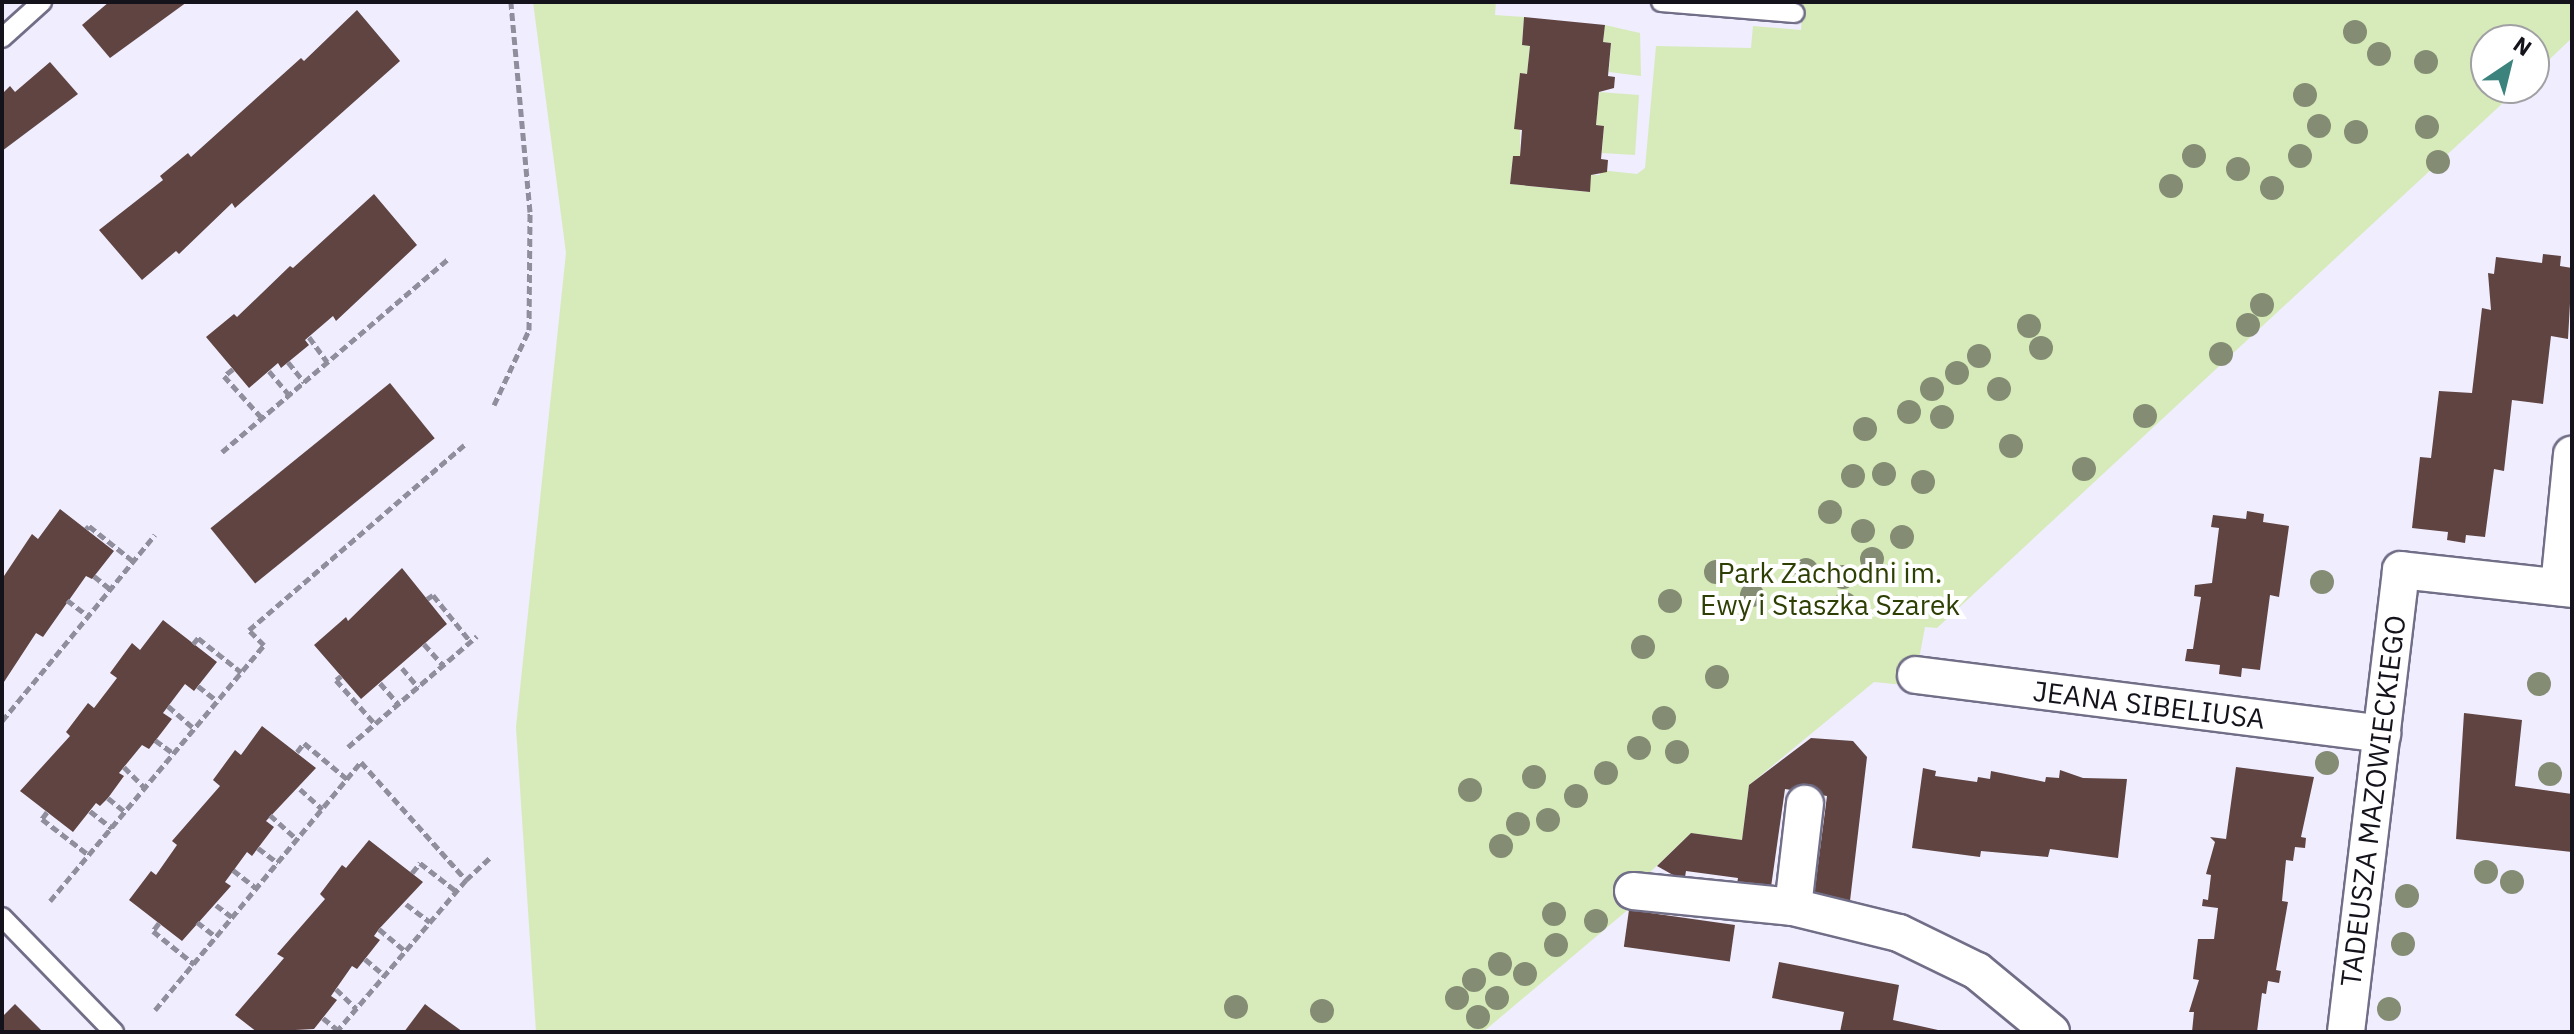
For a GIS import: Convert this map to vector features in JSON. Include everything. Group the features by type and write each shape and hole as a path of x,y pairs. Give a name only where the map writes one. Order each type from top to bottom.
{"street":[{"path":"2565,588 2572,455"},
{"name":"TADEUSZA MAZOWIECKIEGO","path":"2346,1032 2401,570 2565,588"},
{"name":"JEANA SIBELIUSA","path":"1916,675 2382,734"},
{"path":"1793,907 1805,804"},
{"path":"1633,891 1793,907 1866,923 1935,948 1977,971 2051,1032"}],"lane":[{"path":"2,38 42,2"},
{"path":"1671,2 1795,13"},
{"path":"2,917 114,1032"}],"path":[{"path":"494,405 529,330 530,212 511,2"},
{"path":"222,452 449,258"},
{"path":"309,337 327,362"},
{"path":"288,362 304,382"},
{"path":"233,369 224,376 262,418"},
{"path":"269,371 289,395"},
{"path":"50,901 264,645 249,630 464,445"},
{"path":"86,529 89,526 133,561"},
{"path":"2,721 155,535"},
{"path":"94,576 110,589"},
{"path":"427,599 433,595 470,641"},
{"path":"67,600 88,616"},
{"path":"348,747 477,636"},
{"path":"193,644 198,638 241,672"},
{"path":"424,644 443,665"},
{"path":"402,668 418,687"},
{"path":"341,676 336,680 375,724"},
{"path":"380,683 398,704"},
{"path":"198,686 217,701"},
{"path":"168,706 194,729"},
{"path":"155,740 174,754"},
{"path":"297,752 304,743 347,779"},
{"path":"155,1010 361,762 466,880"},
{"path":"124,767 145,788"},
{"path":"300,789 322,809"},
{"path":"108,798 125,812"},
{"path":"90,811 112,828"},
{"path":"47,812 42,819 89,855"},
{"path":"270,815 297,839"},
{"path":"258,848 278,863"},
{"path":"323,1018 337,1031 456,891 492,856"},
{"path":"412,873 420,863 456,891"},
{"path":"233,870 256,888"},
{"path":"406,904 430,922"},
{"path":"216,905 232,917"},
{"path":"197,922 216,937"},
{"path":"159,923 153,931 194,964"},
{"path":"379,929 405,951"},
{"path":"365,959 384,975"},
{"path":"336,989 356,1008"}],"green space":[{"name":"Park Zachodni im. Ewy i Staszka Szarek","path":"533,2 1496,2 1495,15 1524,17 1522,45 1530,46 1527,74 1520,73 1520,156 1513,156 1510,184 1589,192 1591,175 1600,175 1600,170 1637,174 1645,168 1656,46 1751,48 1753,26 1801,30 1803,2 2572,2 2572,38 2550,59 2550,24 2470,24 2470,104 2502,104 1937,628 1925,627 1914,686 1874,682 1749,785 1742,840 1691,833 1645,877 1656,886 1483,1032 536,1032 516,727 566,253"},
{"path":"1605,25 1640,33 1641,76 1609,72 1611,43 1603,42"},
{"path":"1599,92 1639,95 1635,155 1602,153 1604,126 1596,125"}],"building":[{"path":"109,2 187,2 110,58 82,25"},
{"path":"357,10 400,61 235,208 232,203 179,254 176,251 142,280 99,230 163,180 160,176 188,153 191,157 301,58 304,61"},
{"path":"1524,17 1605,25 1603,42 1611,43 1608,76 1615,77 1614,88 1599,92 1596,125 1604,126 1601,159 1608,160 1607,172 1591,175 1590,192 1510,184 1513,156 1520,156 1522,130 1514,129 1520,73 1527,74 1530,46 1522,45"},
{"path":"50,62 78,94 2,151 2,94 10,86 15,92"},
{"path":"374,194 417,245 336,321 333,316 305,340 309,345 281,368 278,363 249,388 206,337 234,314 237,317 290,266 293,268"},
{"path":"2543,254 2561,256 2560,266 2572,268 2568,339 2551,336 2543,404 2512,400 2504,471 2494,469 2485,537 2466,535 2465,543 2447,540 2448,532 2412,528 2420,457 2431,458 2439,391 2472,393 2482,308 2491,310 2488,273 2494,274 2496,257 2542,263"},
{"path":"390,383 435,438 255,584 210,528"},
{"path":"60,509 114,551 92,579 86,576 43,637 36,633 2,685 2,579 32,534 38,539"},
{"path":"2247,511 2264,514 2263,522 2289,526 2279,597 2270,595 2260,670 2242,668 2241,677 2219,674 2220,665 2185,661 2187,649 2193,649 2201,597 2194,596 2195,585 2212,583 2219,528 2211,527 2213,515 2246,519"},
{"path":"402,568 447,624 361,699 314,645 346,617 348,621"},
{"path":"163,620 217,662 194,691 185,684 163,713 172,719 149,749 142,745 119,773 124,776 108,798 100,806 96,803 73,832 20,791 70,736 66,732 88,703 94,708 117,678 110,673 132,643 140,650"},
{"path":"2464,713 2522,720 2515,786 2572,794 2572,852 2456,839"},
{"path":"262,726 316,768 266,821 274,827 252,856 247,852 225,882 231,886 182,941 129,900 151,871 156,875 177,845 172,841 220,786 213,780 235,750 241,755"},
{"path":"1811,738 1853,741 1867,757 1850,901 1814,896 1827,796 1785,789 1770,894 1736,890 1738,878 1686,871 1685,877 1673,875 1657,866 1691,833 1742,840 1749,785"},
{"path":"2236,767 2314,777 2301,837 2306,838 2305,848 2295,847 2293,861 2286,860 2282,901 2288,902 2276,970 2281,971 2279,983 2268,981 2266,994 2262,993 2257,1032 2192,1032 2194,1012 2189,1012 2199,980 2193,979 2198,939 2214,939 2218,908 2202,906 2203,899 2208,900 2211,875 2206,874 2215,842 2210,837 2226,839"},
{"path":"1923,768 1936,771 1935,776 1977,782 1978,777 1990,779 1991,771 2045,782 2046,777 2059,778 2060,770 2083,778 2127,779 2118,858 2050,849 2048,857 1981,851 1980,857 1912,848"},
{"path":"369,840 423,882 379,929 374,936 380,940 357,969 352,966 331,996 337,1000 314,1029 257,1032 235,1015 284,958 277,954 325,899 320,894 342,865 346,868"},
{"path":"1629,910 1735,925 1730,962 1624,947"},
{"path":"1779,962 1899,985 1893,1020 1947,1032 1840,1032 1844,1012 1772,998"},
{"path":"15,1004 43,1032 2,1032 2,1017"},
{"path":"425,1004 430,1008 463,1032 404,1032"}]}
